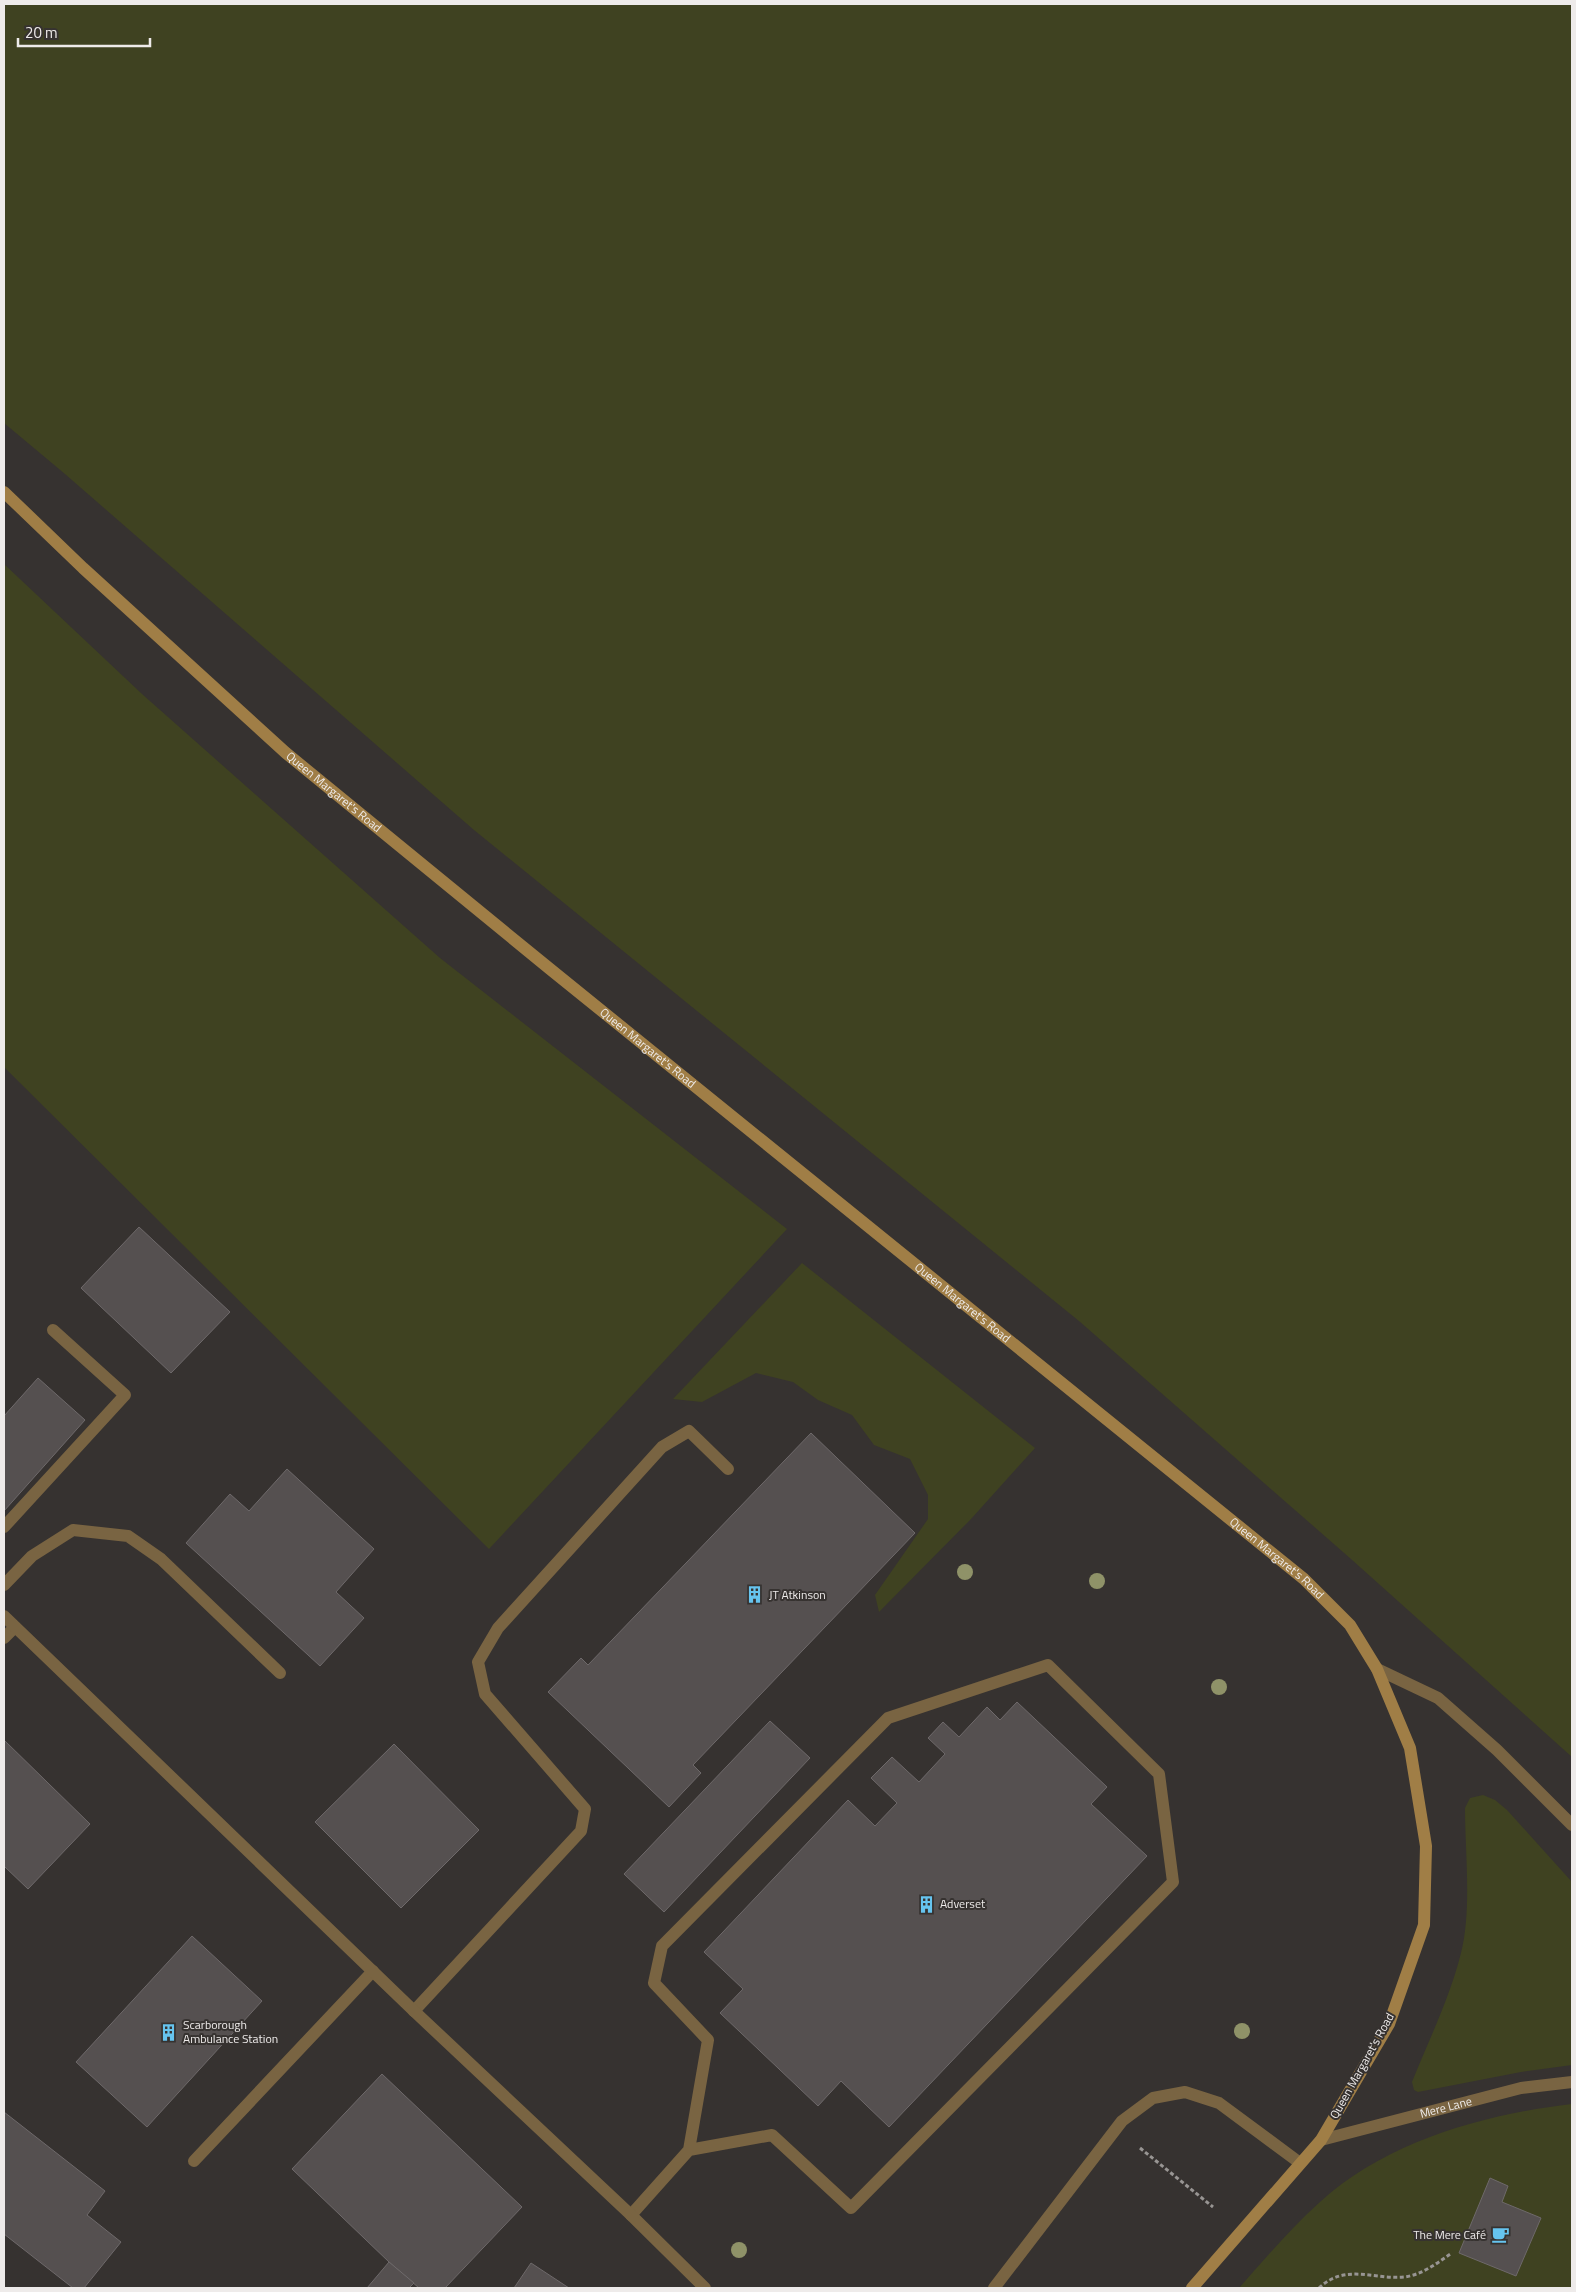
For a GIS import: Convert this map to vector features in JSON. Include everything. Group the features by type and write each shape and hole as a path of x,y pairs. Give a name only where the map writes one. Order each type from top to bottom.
{"main road":[{"name":"Queen Margaret's Road","path":"4,492 83,568 286,753 558,976 1304,1579 1350,1625 1377,1669 1410,1748 1426,1846 1424,1925 1388,2024 1321,2140 1192,2288"}],"street":[{"path":"4,1527 125,1395 53,1330"},
{"path":"414,2011 581,1830 585,1809 485,1694 478,1662 498,1628 662,1447 689,1431 728,1469"},
{"path":"4,1585 32,1556 73,1530 128,1536 161,1559 280,1673"},
{"path":"4,1616 414,2011 632,2214 705,2288"},
{"path":"4,1638 15,1627"},
{"path":"632,2214 689,2150 708,2040 654,1983 662,1946 888,1718 1048,1665 1159,1774 1173,1882 851,2208 772,2135 689,2150"},
{"path":"1377,1669 1438,1698 1497,1750 1572,1825"},
{"path":"194,2161 373,1971"},
{"name":"Mere Lane","path":"1321,2140 1521,2088 1572,2082"},
{"path":"994,2288 1122,2121 1153,2098 1186,2092 1219,2102 1300,2163"}],"path":[{"path":"1134,2143 1214,2207"},
{"path":"1318,2288 1332,2280 1353,2274 1399,2278 1412,2276 1426,2270 1452,2253"}],"green space":[{"path":"4,4 1572,4 1572,1757 1351,1559 1079,1321 474,830 4,423"},
{"path":"4,564 142,694 440,958 787,1229 489,1549 4,1067"},
{"path":"802,1263 1035,1448 971,1519 879,1612 875,1595 928,1519 928,1495 910,1459 874,1445 852,1415 818,1400 793,1382 756,1373 702,1402 673,1399"},
{"path":"1483,1795 1495,1800 1507,1810 1572,1882 1572,2065 1521,2072 1418,2092 1414,2090 1412,2082 1451,1986 1464,1936 1467,1900 1465,1808 1470,1798"},
{"path":"1572,2104 1572,2288 1239,2288 1309,2212 1346,2181 1375,2162 1438,2134 1472,2123 1505,2115"}],"building":[{"path":"139,1227 230,1312 171,1373 81,1288"},
{"path":"38,1378 85,1420 4,1511 4,1416"},
{"name":"JT Atkinson","path":"811,1433 915,1533 693,1765 701,1773 669,1807 548,1692 581,1658 588,1665"},
{"path":"287,1469 374,1549 336,1592 364,1618 320,1666 186,1543 230,1494 249,1511"},
{"name":"Adverset","path":"1017,1702 1107,1787 1091,1804 1147,1856 889,2127 841,2081 818,2106 720,2013 743,1989 704,1952 848,1800 875,1826 897,1803 871,1778 892,1757 919,1782 945,1754 928,1738 943,1722 959,1737 987,1707 1000,1720"},
{"path":"770,1721 810,1758 664,1912 624,1874"},
{"path":"4,1740 90,1824 28,1889 4,1866"},
{"path":"394,1744 479,1830 401,1908 315,1822"},
{"name":"Scarborough Ambulance Station","path":"192,1936 262,2001 147,2127 76,2062"},
{"path":"382,2074 522,2207 445,2288 419,2288 389,2262 292,2169"},
{"path":"4,2112 105,2191 87,2215 121,2242 84,2288 73,2288 4,2234"},
{"name":"The Mere Café","path":"1490,2178 1508,2186 1502,2202 1541,2218 1516,2276 1459,2253"},
{"path":"389,2262 414,2283 409,2288 367,2288"},
{"path":"531,2263 569,2288 514,2288"}],"place":[{"name":"JT Atkinson","path":"755,1595"},
{"name":"Adverset","path":"926,1904"},
{"name":"Scarborough Ambulance Station","path":"169,2032"},
{"name":"The Mere Café","path":"1500,2235"}]}
